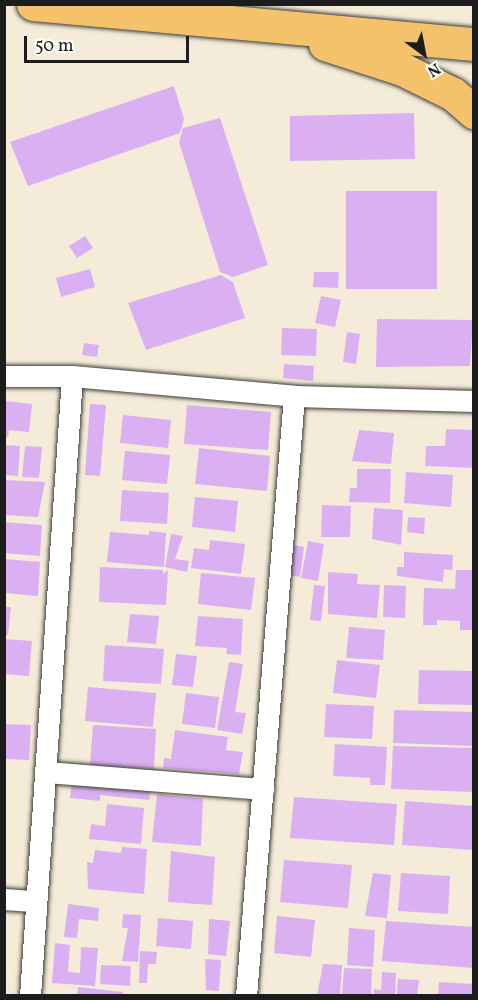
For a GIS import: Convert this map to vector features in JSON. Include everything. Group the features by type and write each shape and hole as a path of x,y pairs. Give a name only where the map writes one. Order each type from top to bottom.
{"highway":[{"path":"33,4 474,44"},
{"path":"269,26 402,69 453,94 474,112"}],"street":[{"path":"4,376 72,376 294,396 474,402"},
{"path":"30,996 47,772 72,376"},
{"path":"246,996 294,396"},
{"path":"47,772 262,789"},
{"path":"4,899 36,901"}],"building":[{"path":"174,86 184,119 180,133 28,186 10,142"},
{"path":"414,113 415,159 290,161 290,116"},
{"path":"220,118 268,265 233,277 220,272 179,142 183,128"},
{"path":"346,191 437,191 437,289 346,289"},
{"path":"85,236 93,248 77,258 69,246"},
{"path":"90,269 95,287 61,297 56,278"},
{"path":"314,272 339,272 338,288 313,287"},
{"path":"221,275 233,282 245,318 146,350 128,303"},
{"path":"321,296 341,300 335,327 315,323"},
{"path":"377,319 473,320 470,366 376,367"},
{"path":"282,328 317,329 316,356 281,355"},
{"path":"347,332 360,334 356,364 343,362"},
{"path":"84,343 99,345 97,357 82,355"},
{"path":"284,364 314,366 313,381 283,378"},
{"path":"4,401 32,404 29,432 9,430 8,437 4,436"},
{"path":"90,404 106,405 100,476 85,475"},
{"path":"187,405 271,412 268,450 184,444"},
{"path":"123,415 171,420 168,448 120,443"},
{"path":"446,429 474,430 474,468 425,466 426,446 445,446"},
{"path":"359,430 394,433 391,464 352,461"},
{"path":"4,445 20,446 18,476 4,475"},
{"path":"25,446 42,447 39,478 22,477"},
{"path":"199,448 270,456 267,491 195,484"},
{"path":"125,451 170,455 167,484 122,480"},
{"path":"357,469 391,469 390,503 349,502 350,488 357,488"},
{"path":"406,472 453,475 451,507 404,503"},
{"path":"4,480 45,482 38,517 4,515"},
{"path":"122,490 169,493 167,524 120,521"},
{"path":"195,497 238,501 235,532 192,527"},
{"path":"322,505 351,506 350,537 321,537"},
{"path":"374,508 403,510 401,545 372,539"},
{"path":"408,517 425,518 424,534 407,532"},
{"path":"4,522 42,525 40,556 4,553"},
{"path":"149,531 166,533 164,567 107,562 110,532 149,535"},
{"path":"171,534 183,536 175,559 189,561 187,572 165,567"},
{"path":"210,540 245,544 241,574 191,568 194,548 209,550"},
{"path":"308,541 324,544 318,581 301,578"},
{"path":"293,545 304,547 300,577 289,575"},
{"path":"404,552 453,555 452,570 444,569 443,582 397,576 397,567 404,567"},
{"path":"4,559 40,562 38,596 4,593"},
{"path":"100,567 163,570 163,574 168,570 166,605 99,602"},
{"path":"456,570 474,570 474,630 460,630 460,621 437,620 437,625 423,625 424,588 455,589"},
{"path":"328,572 358,574 357,584 380,585 377,618 328,614"},
{"path":"201,573 255,578 251,610 198,604"},
{"path":"314,585 325,586 321,621 310,620"},
{"path":"384,585 406,586 405,618 383,617"},
{"path":"4,607 11,607 8,635 4,635"},
{"path":"130,614 159,616 156,644 127,642"},
{"path":"198,616 243,619 241,655 226,654 227,648 195,646"},
{"path":"349,627 385,630 383,660 346,658"},
{"path":"4,639 32,641 29,676 4,674"},
{"path":"105,645 164,649 161,684 103,681"},
{"path":"176,654 197,656 193,687 172,685"},
{"path":"337,660 380,665 376,698 333,693"},
{"path":"229,662 243,664 235,712 246,713 242,734 217,730"},
{"path":"419,670 474,671 474,705 418,704"},
{"path":"88,687 156,693 153,727 85,721"},
{"path":"186,693 219,697 215,728 182,724"},
{"path":"326,704 374,706 372,739 324,737"},
{"path":"394,710 474,712 474,746 393,743"},
{"path":"4,724 31,725 29,760 4,759"},
{"path":"93,725 156,729 154,770 90,765"},
{"path":"175,730 228,737 226,750 243,752 239,774 163,768 164,758 171,759"},
{"path":"335,744 387,747 385,785 370,785 370,778 333,776"},
{"path":"393,746 474,748 474,792 391,789"},
{"path":"72,780 151,789 149,800 100,795 100,801 70,798"},
{"path":"157,794 203,799 201,846 152,842"},
{"path":"294,797 397,804 394,845 290,838"},
{"path":"405,801 474,806 474,850 402,845"},
{"path":"107,804 144,808 141,844 89,839 91,824 105,826"},
{"path":"122,847 147,849 144,894 88,889 87,862 93,863 95,850 121,853"},
{"path":"171,851 215,857 212,905 168,902"},
{"path":"284,860 352,865 348,908 280,902"},
{"path":"373,873 391,875 387,918 365,916"},
{"path":"401,873 450,876 448,914 398,911"},
{"path":"68,904 99,908 98,921 79,919 77,938 64,937"},
{"path":"123,914 141,915 138,962 122,961 128,928 122,928"},
{"path":"277,916 315,920 311,957 274,953"},
{"path":"158,918 193,921 191,949 156,946"},
{"path":"209,919 230,921 226,956 208,954"},
{"path":"386,921 474,927 474,968 382,961"},
{"path":"349,928 375,930 373,967 347,965"},
{"path":"55,943 70,945 68,972 80,973 81,947 98,948 95,986 52,983"},
{"path":"140,951 157,952 156,964 148,964 147,983 139,983"},
{"path":"205,959 221,960 219,991 206,990"},
{"path":"323,964 342,965 340,996 317,996"},
{"path":"101,965 131,966 130,986 100,984"},
{"path":"344,968 372,969 371,996 342,996"},
{"path":"382,972 396,973 395,996 374,996 374,989 381,990"},
{"path":"398,979 419,980 417,996 397,996"},
{"path":"439,982 474,984 474,996 438,996"},
{"path":"78,987 123,992 123,996 77,996"}]}
